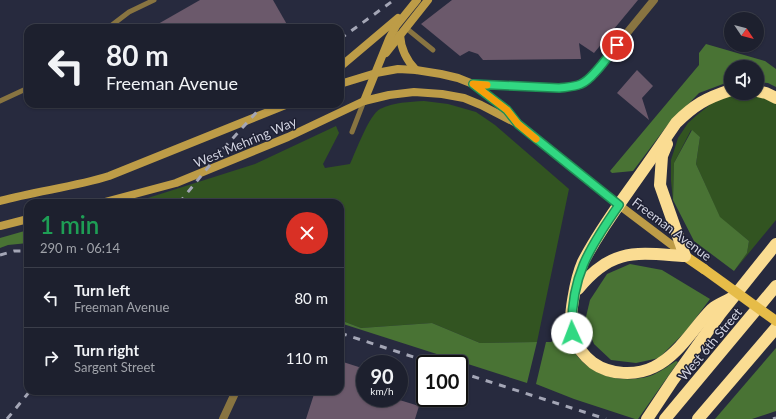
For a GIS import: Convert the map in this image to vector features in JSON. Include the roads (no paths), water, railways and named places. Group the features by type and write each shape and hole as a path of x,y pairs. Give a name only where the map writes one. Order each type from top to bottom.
{"highway":[{"path":"724,92 701,102 676,123 594,241 583,264 575,293 571,314 572,333 584,354 594,364 609,370 624,373 640,372 655,367 667,359 686,340 713,308 733,297"},
{"path":"764,93 776,98"},
{"path":"575,293 589,275 603,264 617,257 635,253 686,256 660,185 662,156 676,123"},
{"path":"647,419 673,380 733,297 776,244"},
{"name":"West 6th Street","path":"665,419 776,286"},
{"path":"698,419 776,328"}],"main road":[{"path":"364,101 389,39 396,26 417,0"},
{"path":"382,58 428,0"},
{"path":"344,64 411,8"},
{"path":"400,35 404,55 416,70"},
{"name":"Freeman Avenue","path":"376,73 398,69 416,70 458,78 473,84 507,110 518,124"},
{"path":"344,83 376,73"},
{"name":"Freeman Avenue","path":"364,101 389,95 414,92 442,94 464,98 518,124 619,205 686,256 776,321"},
{"name":"West Mehring Way","path":"116,199 176,183 288,137 364,101"},
{"path":"266,113 274,108"},
{"name":"West Mehring Way","path":"0,201 38,192 88,183 109,176 278,108"},
{"path":"0,226 24,220"}],"street":[{"path":"473,84 559,88 572,87 582,84 591,77 654,0"},
{"path":"223,419 234,395"}],"lane":[{"path":"114,24 130,12 154,0"},
{"path":"406,28 433,50"},
{"path":"0,101 24,90"},
{"path":"352,132 364,101"}],"railway":[{"path":"344,36 394,0"},
{"path":"182,199 223,149 260,108"},
{"path":"0,255 14,251 24,251"},
{"path":"344,334 416,358"},
{"path":"468,375 606,419"},
{"path":"7,419 27,395"}]}
